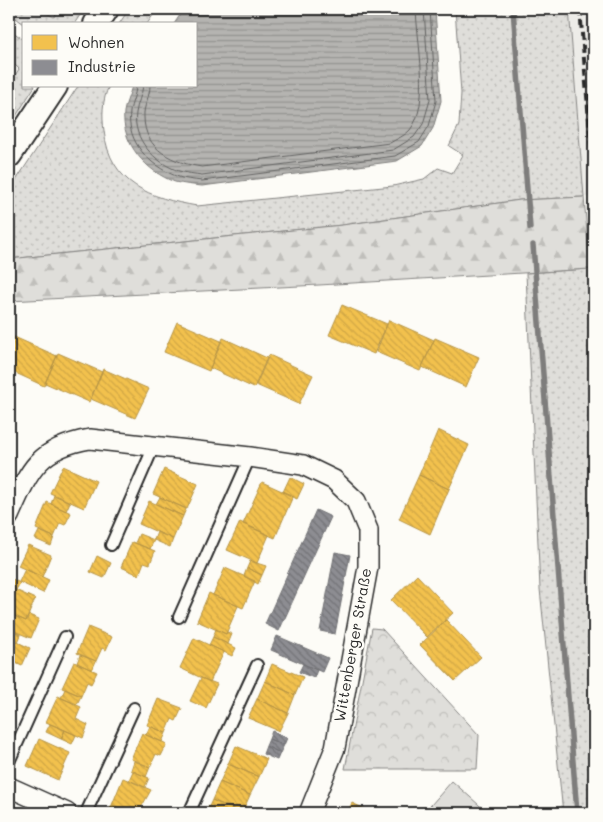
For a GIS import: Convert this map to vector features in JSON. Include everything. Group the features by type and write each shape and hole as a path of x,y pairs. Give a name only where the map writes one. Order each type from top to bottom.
{"street":[{"path":"97,22 106,9"},
{"path":"9,156 54,88"},
{"name":"Wittenberger Straße","path":"9,516 34,466 44,455 58,447 90,439 302,465 334,480 356,502 368,530 368,567 335,748 309,813"},
{"path":"9,787 55,811"}],"lane":[{"path":"111,545 154,446"},
{"path":"179,617 250,458"},
{"path":"9,762 65,637"},
{"path":"189,813 256,665"},
{"path":"86,813 134,708"}],"shaded area":[{"path":"569,9 594,9 594,197 584,197"},
{"path":"590,274 594,274 594,329 591,329"}],"green space":[{"path":"9,9 39,9 54,17 59,9 84,9 75,22 22,23 9,13"},
{"path":"129,9 157,9 148,22 120,22"},
{"path":"455,9 569,9 584,197 520,200 342,225 9,259 9,191 77,88 108,88 103,108 104,131 114,164 124,176 149,193 180,203 197,206 393,186 424,179 438,168 452,173 463,155 449,146 459,125 461,93"},
{"path":"9,29 22,39 22,88 34,88 9,127 9,85 19,69 9,59"},
{"path":"584,197 590,269 9,301 9,259 342,225 520,200"},
{"path":"590,269 591,329 594,329 594,813 563,813 540,589 526,273"},
{"path":"372,628 382,629 479,735 477,769 345,769"},
{"path":"452,781 488,813 424,813"}],"water":[{"path":"184,9 435,9 441,101 433,128 422,146 397,161 202,186 175,182 146,164 131,146 124,124 124,112 131,88 198,88 198,22 175,22"}],"building: Wohnen":[{"path":"342,305 387,324 374,354 329,335"},
{"path":"389,320 434,340 420,371 376,352"},
{"path":"177,322 221,341 209,371 164,352"},
{"path":"12,336 57,356 44,386 9,370 9,343"},
{"path":"223,338 267,358 254,388 210,368"},
{"path":"435,338 479,357 466,387 422,367"},
{"path":"58,353 102,372 89,402 45,383"},
{"path":"269,355 313,375 299,404 256,385"},
{"path":"103,369 149,389 135,418 91,399"},
{"path":"438,430 469,445 449,489 419,475"},
{"path":"63,466 96,481 84,508 50,493"},
{"path":"164,469 198,484 187,509 153,494"},
{"path":"419,475 449,489 430,534 399,519"},
{"path":"290,477 304,484 297,499 283,492"},
{"path":"262,482 293,496 275,538 243,524"},
{"path":"54,495 70,502 66,511 51,504"},
{"path":"160,497 186,509 183,516 156,504"},
{"path":"149,501 183,516 173,539 139,524"},
{"path":"47,502 71,513 65,525 60,523 54,537 36,529"},
{"path":"240,522 269,535 257,563 227,550"},
{"path":"39,531 54,537 51,546 35,539"},
{"path":"157,532 173,539 170,547 154,540"},
{"path":"139,534 154,540 150,549 135,543"},
{"path":"132,542 155,551 150,564 144,562 139,575 121,567"},
{"path":"28,545 51,555 42,577 18,566"},
{"path":"97,556 111,563 104,578 90,572"},
{"path":"250,561 266,566 262,575 247,568"},
{"path":"225,568 255,581 243,608 213,595"},
{"path":"247,568 262,575 258,584 244,576"},
{"path":"25,569 49,580 43,593 19,582"},
{"path":"417,575 453,613 427,637 391,600"},
{"path":"10,578 20,583 16,590 9,587"},
{"path":"9,587 35,599 26,621 10,614 9,616"},
{"path":"209,593 238,606 226,634 197,621"},
{"path":"10,614 26,621 29,615 39,619 31,638 9,629"},
{"path":"446,620 481,657 455,681 420,645"},
{"path":"88,627 112,637 106,650 102,648 96,661 77,653"},
{"path":"9,629 21,635 18,642 9,638"},
{"path":"216,629 226,634 227,632 232,634 228,644 213,637"},
{"path":"213,637 236,648 232,656 209,645"},
{"path":"9,638 30,648 22,666 9,660"},
{"path":"194,638 224,652 210,682 180,668"},
{"path":"80,655 96,661 92,670 77,663"},
{"path":"74,662 97,672 91,684 87,682 81,696 62,688"},
{"path":"272,664 303,677 295,695 265,681"},
{"path":"201,678 217,684 206,708 190,701"},
{"path":"265,681 295,695 288,713 257,699"},
{"path":"65,689 81,696 77,704 61,698"},
{"path":"58,696 81,707 76,719 88,725 83,738 46,722"},
{"path":"158,699 182,708 176,721 172,719 166,733 147,725"},
{"path":"257,699 288,713 279,731 248,718"},
{"path":"50,724 65,730 61,739 46,732"},
{"path":"150,726 166,733 162,742 146,735"},
{"path":"65,730 76,735 72,744 61,739"},
{"path":"142,733 167,744 161,756 156,754 150,767 131,759"},
{"path":"39,739 70,753 58,780 27,766"},
{"path":"236,746 267,759 259,777 228,764"},
{"path":"134,761 150,767 146,777 131,770"},
{"path":"228,764 259,777 250,795 220,782"},
{"path":"133,771 149,778 145,787 129,780"},
{"path":"123,778 151,790 138,813 130,813 112,805"},
{"path":"220,782 250,795 242,813 212,800"},
{"path":"212,800 242,813 206,813"},
{"path":"352,803 365,809 363,813 347,813"},
{"path":"112,805 126,811 125,813 108,813"}],"building: Industrie":[{"path":"316,510 331,517 279,631 265,624"},
{"path":"335,552 350,555 335,634 320,631"},
{"path":"277,636 328,658 322,672 271,650"},
{"path":"303,664 317,670 314,678 299,672"},
{"path":"272,731 287,738 284,745 269,739"},
{"path":"269,739 284,745 280,753 266,746"},
{"path":"266,746 280,753 277,760 263,754"}],"waterway":[{"path":"513,9 530,228"},
{"path":"533,245 577,813"}],"railway":[{"path":"580,9 594,183"},
{"path":"592,9 594,33"}]}
